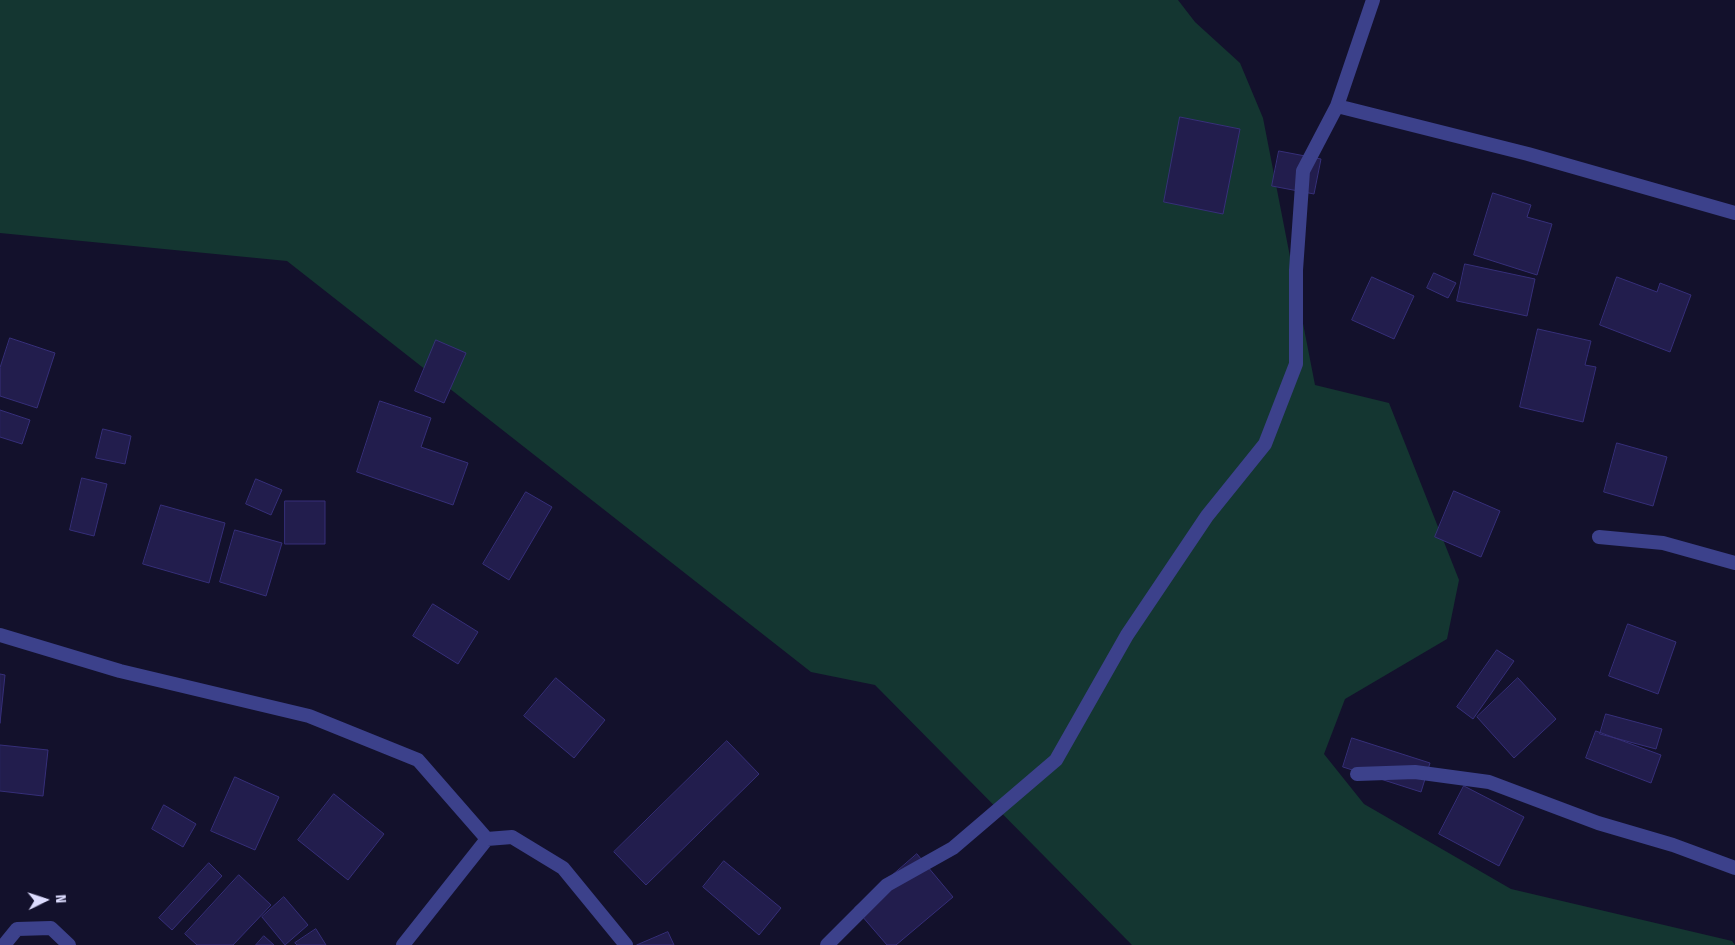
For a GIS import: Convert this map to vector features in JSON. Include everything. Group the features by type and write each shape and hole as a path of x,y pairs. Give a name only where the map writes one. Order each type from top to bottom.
{"street":[{"path":"827,945 887,885 953,848 1056,760 1127,635 1207,516 1265,444 1296,364 1296,270 1303,171 1337,106 1373,0"},
{"path":"1337,106 1528,154 1735,213"},
{"path":"1599,537 1663,543 1735,563"},
{"path":"0,634 120,671 309,716 418,760 487,839"},
{"path":"1357,774 1415,772 1489,782 1598,823 1673,845 1735,868"},
{"path":"403,945 487,839 512,837 562,868 626,945"},
{"path":"4,945 17,929 52,928 69,945"}],"green space":[{"path":"0,0 1178,0 1195,22 1240,63 1263,118 1315,385 1389,403 1459,580 1447,639 1345,699 1324,754 1364,804 1511,889 1732,941 1735,945 1132,945 875,685 811,672 287,261 0,233"}],"building":[{"path":"1180,117 1240,129 1223,214 1164,202"},
{"path":"1279,151 1321,159 1314,194 1272,186"},
{"path":"1493,193 1531,205 1527,217 1552,224 1537,275 1474,255"},
{"path":"1465,264 1535,279 1527,316 1457,301"},
{"path":"1434,273 1456,283 1448,298 1427,288"},
{"path":"1372,277 1414,296 1394,339 1352,320"},
{"path":"1617,277 1657,292 1660,283 1691,295 1670,352 1600,325"},
{"path":"1538,329 1591,341 1585,365 1596,367 1583,422 1520,407"},
{"path":"10,338 55,353 37,408 0,396 0,368"},
{"path":"436,340 466,353 444,403 415,391"},
{"path":"380,401 431,418 421,447 468,463 453,505 357,472"},
{"path":"0,410 30,420 22,444 0,437"},
{"path":"103,429 131,436 125,464 96,458"},
{"path":"1617,443 1667,457 1653,506 1604,492"},
{"path":"82,478 107,484 94,536 70,530"},
{"path":"256,479 282,490 271,515 246,504"},
{"path":"1454,491 1500,511 1481,557 1435,537"},
{"path":"526,492 552,507 509,580 483,564"},
{"path":"285,501 325,501 325,544 285,544"},
{"path":"161,505 225,523 209,583 143,564"},
{"path":"235,530 282,543 266,596 220,582"},
{"path":"433,604 478,632 458,664 413,636"},
{"path":"1628,624 1676,642 1658,694 1609,676"},
{"path":"1497,650 1514,661 1473,719 1457,707"},
{"path":"0,674 5,675 0,723"},
{"path":"556,678 605,720 574,758 524,716"},
{"path":"1518,678 1556,719 1514,758 1477,717"},
{"path":"1606,714 1662,729 1656,749 1600,734"},
{"path":"1596,731 1661,755 1651,783 1586,758"},
{"path":"1352,738 1430,763 1421,792 1343,767"},
{"path":"727,741 759,774 646,885 614,852"},
{"path":"0,745 48,750 43,796 0,791"},
{"path":"235,777 279,797 255,850 211,831"},
{"path":"1464,786 1524,817 1499,866 1439,834"},
{"path":"334,794 384,834 348,880 298,840"},
{"path":"164,805 196,824 183,847 152,829"},
{"path":"917,854 953,897 896,945 887,945 855,908"},
{"path":"724,861 781,908 759,935 703,887"},
{"path":"209,863 222,876 172,930 159,918"},
{"path":"239,875 271,905 233,945 197,945 185,934"},
{"path":"284,897 308,925 285,945 262,917"},
{"path":"316,929 326,945 297,945 295,943"},
{"path":"668,932 674,945 637,945"},
{"path":"264,936 274,945 256,945"}]}
